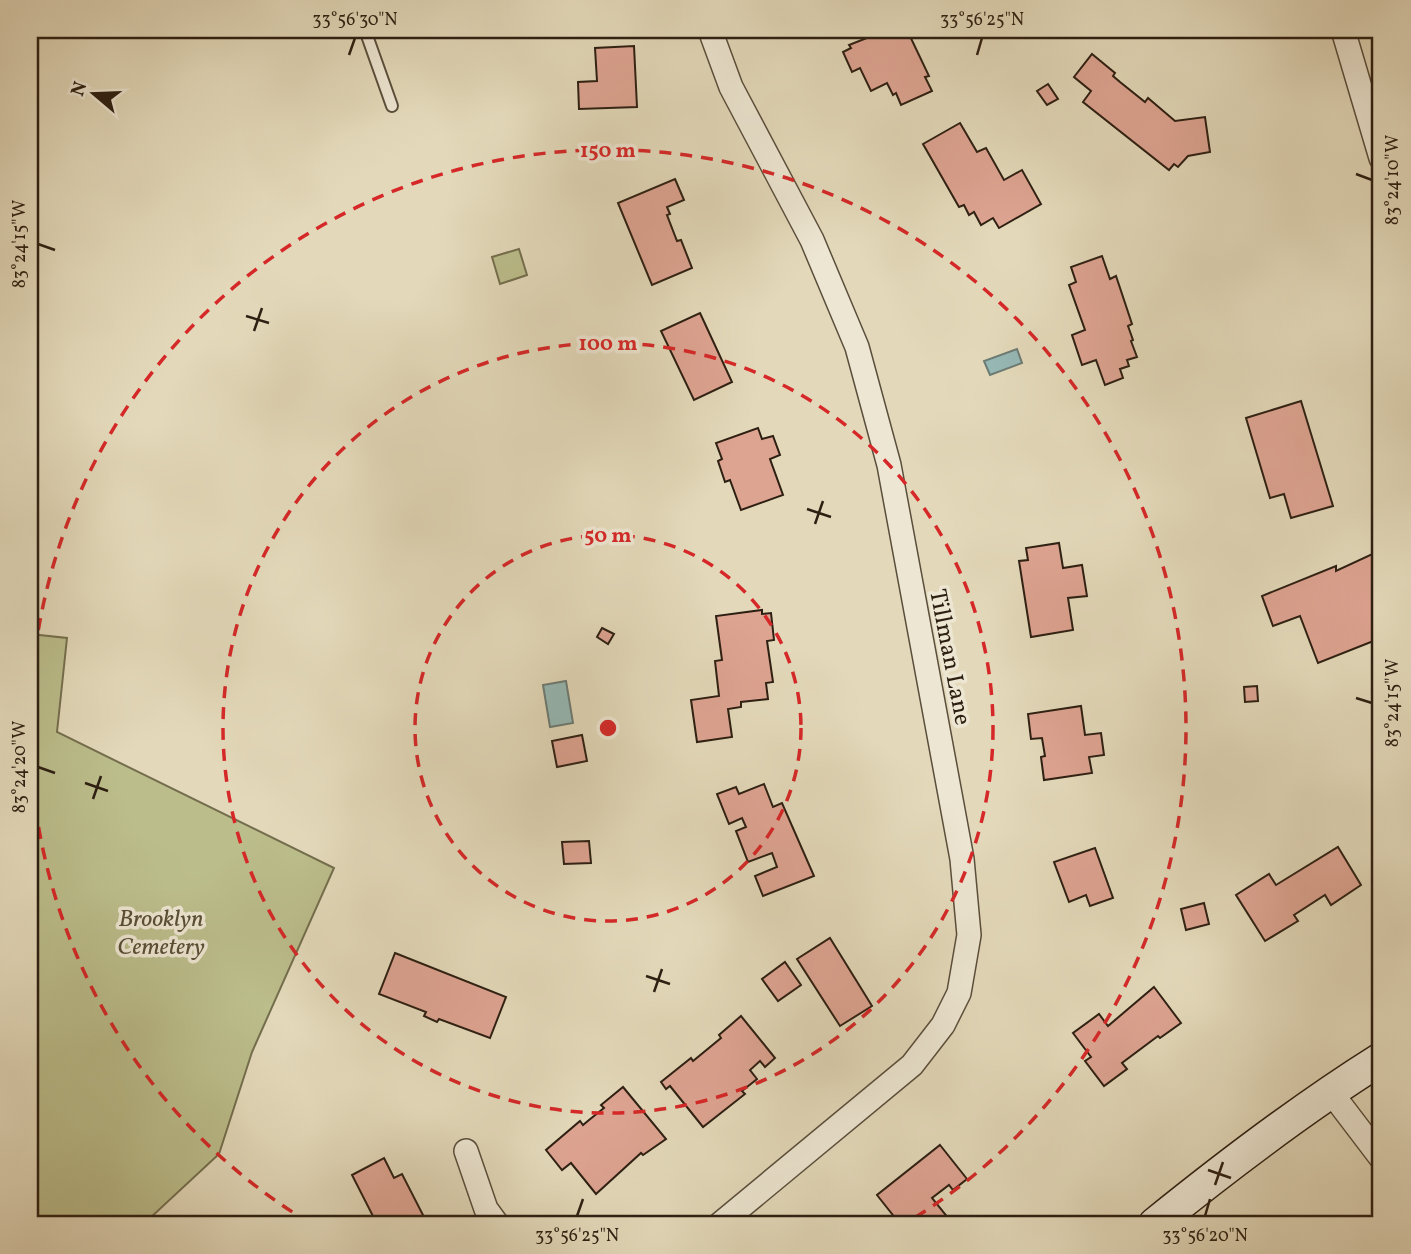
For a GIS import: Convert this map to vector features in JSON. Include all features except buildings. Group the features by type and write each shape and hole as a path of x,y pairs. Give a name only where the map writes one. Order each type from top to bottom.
{"main road":[{"path":"1155,1224 1240,1156 1330,1091 1381,1059"}],"street":[{"name":"Tillman Lane","path":"710,30 731,88 813,240 858,347 889,465 962,859 969,935 959,993 943,1025 912,1065 720,1224"},
{"path":"1343,30 1381,159"},
{"path":"1330,1091 1381,1158"},
{"path":"466,1151 486,1209 497,1224"}],"lane":[{"path":"365,30 392,106"}],"green space":[{"path":"519,249 527,275 500,284 492,257"},
{"name":"Brooklyn Cemetery","path":"30,634 67,638 57,732 334,868 252,1052 219,1154 150,1218 151,1224 30,1224"}],"water":[{"path":"1017,349 1022,363 990,375 984,361"},
{"path":"566,681 573,723 550,727 543,685"}]}
